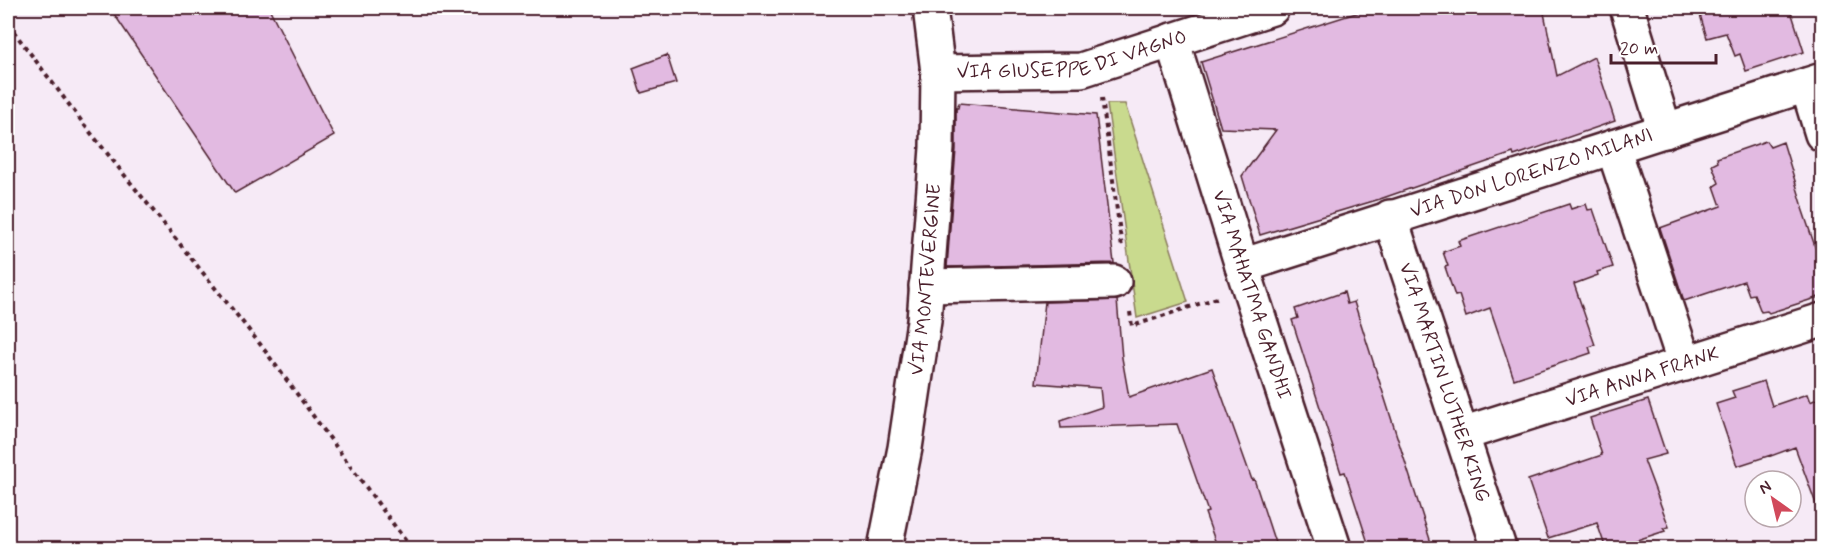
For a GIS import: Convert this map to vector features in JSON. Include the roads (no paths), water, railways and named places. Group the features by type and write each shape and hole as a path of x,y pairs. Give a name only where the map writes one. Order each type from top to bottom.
{"street":[{"name":"VIA MONTEVERGINE","path":"885,549 905,448 924,321 937,148 938,72 930,8"},
{"name":"VIA GIUSEPPE DI VAGNO","path":"938,72 1081,70 1272,8"},
{"path":"1627,8 1665,131"},
{"name":"VIA MAHATMA GANDHI","path":"1172,40 1334,549"},
{"path":"1815,82 1822,134"},
{"name":"VIA DON LORENZO MILANI","path":"1246,277 1390,217 1815,82"},
{"path":"1613,147 1685,364"},
{"name":"VIA MARTIN LUTHER KING","path":"1390,217 1499,549"},
{"path":"926,286 1122,282"},
{"name":"VIA ANNA FRANK","path":"1462,434 1822,320"}]}
